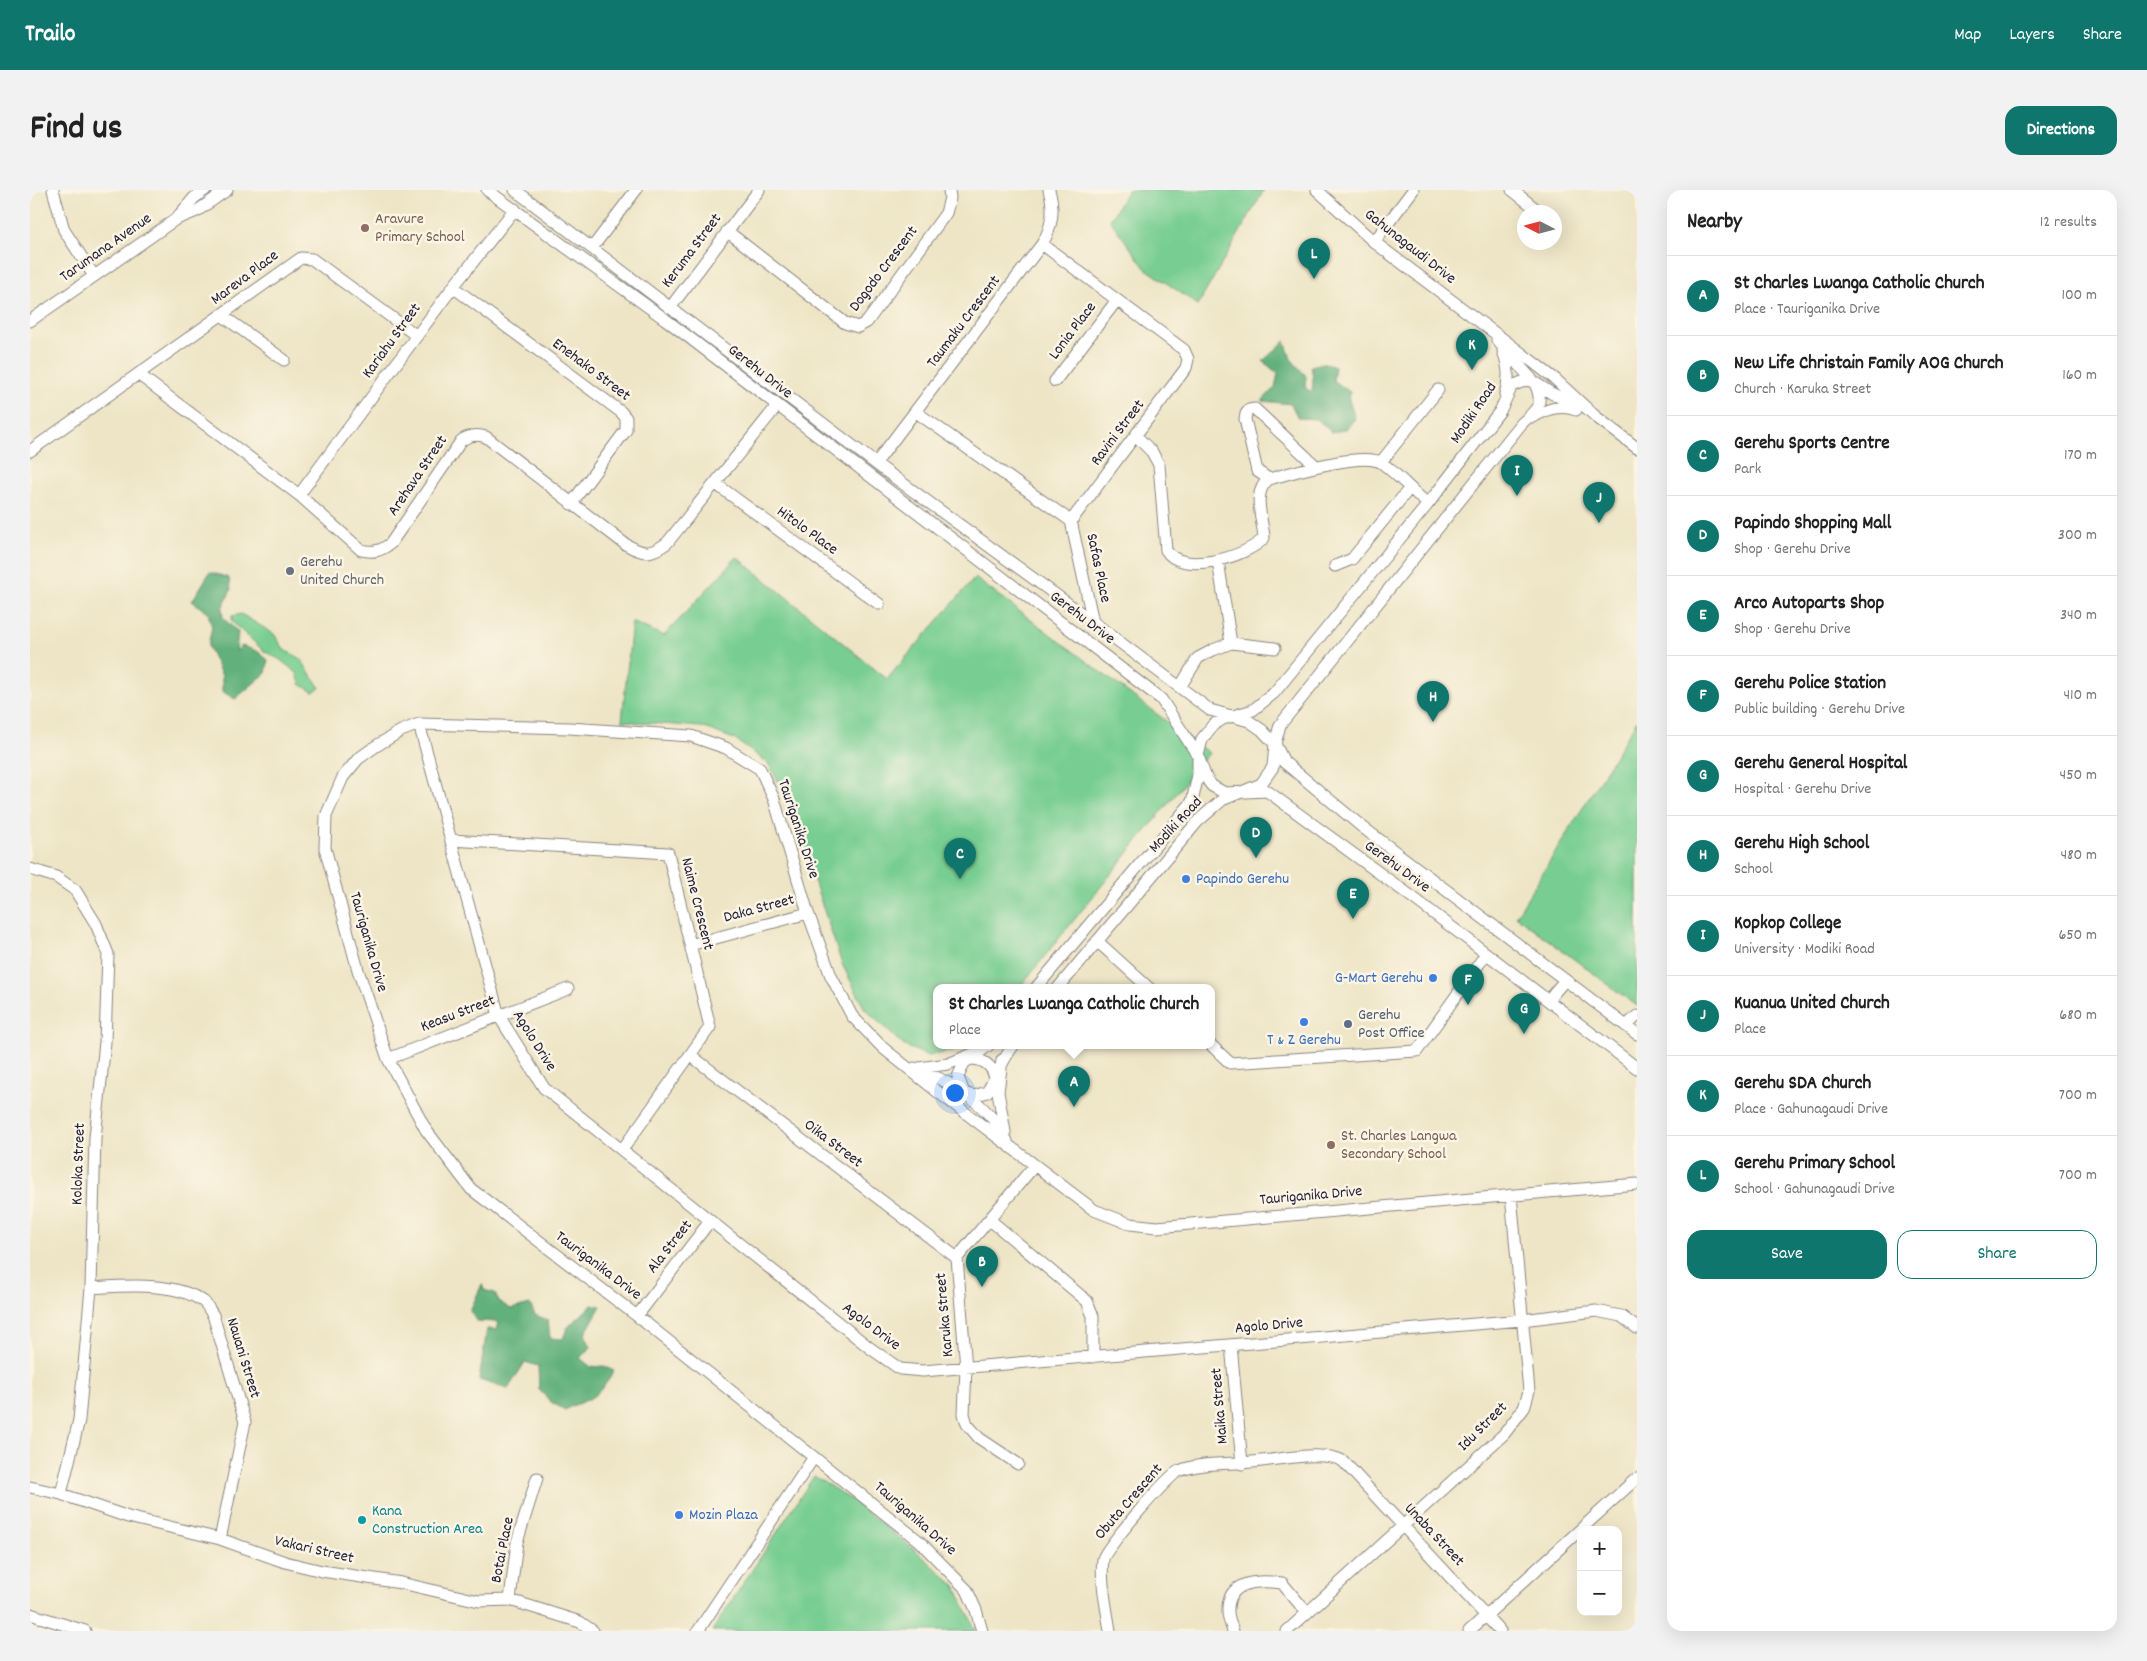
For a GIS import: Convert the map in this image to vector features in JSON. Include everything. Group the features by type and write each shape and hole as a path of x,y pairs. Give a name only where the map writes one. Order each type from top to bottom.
{"street":[{"path":"53,190 64,230 94,276"},
{"name":"Tarumana Avenue","path":"30,321 176,219 194,198 205,190"},
{"name":"Tarumana Avenue","path":"176,219 198,211 227,190"},
{"name":"Gerehu Drive","path":"487,190 665,319 776,406 909,505 1161,699 1198,756 1206,778 1212,786 1225,793 1267,791 1637,1068"},
{"name":"Gerehu Drive","path":"515,190 876,463 1210,710 1249,722 1262,730 1275,744 1284,762 1361,826 1637,1034"},
{"path":"592,248 636,190"},
{"name":"Keruma Street","path":"670,308 759,190"},
{"name":"Dogodo Crescent","path":"727,231 845,323 858,326 867,322 946,213 950,198 949,190"},
{"name":"Taumaku Crescent","path":"876,463 1042,244 1048,234 1051,223 1052,198 1050,190"},
{"name":"Gahunagaudi Drive","path":"1317,190 1374,242 1555,380 1595,416 1637,448"},
{"path":"1374,242 1413,190"},
{"path":"1512,190 1531,205"},
{"name":"Kariahu Street","path":"299,495 453,287 515,209"},
{"name":"Ravini Street","path":"1042,244 1184,350 1188,359 1186,368 1072,521"},
{"name":"Mareva Place","path":"30,451 93,405 223,316 296,260 312,259 417,336"},
{"name":"Enehako Street","path":"453,287 626,418 626,430 571,504"},
{"name":"Lonia Place","path":"1055,381 1117,300"},
{"path":"223,316 284,360"},
{"path":"1486,327 1501,347 1508,370 1508,384 1500,411"},
{"name":"Gahunagaudi Drive","path":"1486,327 1534,382 1595,416"},
{"name":"Arehava Street","path":"138,374 299,495 361,550 377,552 391,544 461,441 472,435 486,437 625,544 645,553 659,549 667,544 776,406"},
{"name":"Modiki Road","path":"1039,984 1192,802 1198,775 1198,756 1202,739 1213,725 1253,710 1274,693 1428,504 1500,411 1512,386 1527,380 1534,382 1539,391 1540,403 1534,412 1522,423 1280,725 1275,744 1273,766 1261,784 1222,800 1198,821 1061,984"},
{"path":"1380,462 1438,390"},
{"path":"1522,423 1550,408 1567,406 1595,416"},
{"path":"1268,479 1256,471 1245,419 1247,412 1255,409 1316,466"},
{"path":"916,412 1072,521"},
{"path":"1136,436 1152,452 1158,465 1166,550 1169,555 1179,562 1218,561 1250,549 1264,538 1259,491 1268,479 1316,466 1368,459 1380,462 1428,504"},
{"name":"Hitolo Place","path":"716,484 879,604"},
{"path":"1334,566 1352,559 1409,489"},
{"name":"Safas Place","path":"1072,521 1093,622"},
{"path":"1218,561 1231,643"},
{"path":"1180,687 1198,658 1231,643 1275,648"},
{"name":"Agolo Drive","path":"419,724 499,1016 544,1088 870,1348 900,1369 923,1371 966,1368 1522,1320 1596,1311 1621,1316 1637,1328"},
{"name":"Tauriganika Drive","path":"982,1631 976,1610 967,1590 956,1576 919,1541 637,1316 471,1189 426,1130 388,1059 358,970 325,848 326,816 343,777 358,759 401,731 419,724 569,728 691,736 726,748 760,769 774,798 808,912 831,976 852,1016 884,1048 1034,1166 1094,1210 1130,1224 1157,1227 1637,1184"},
{"name":"Naime Crescent","path":"451,840 668,853 710,1027 622,1150"},
{"name":"Koloka Street","path":"30,869 56,877 74,890 96,924 108,954 104,1042 95,1138 91,1288 79,1420 61,1494"},
{"name":"Daka Street","path":"690,945 808,912"},
{"path":"1097,940 1145,984"},
{"path":"1215,1049 1230,1063 1417,1051 1486,954"},
{"path":"1548,1000 1565,980"},
{"name":"Keasu Street","path":"388,1059 568,989"},
{"path":"1626,1026 1637,1016"},
{"path":"984,1049 964,1063 958,1077 964,1093 974,1096 987,1092 995,1079 1002,1060 1011,1049"},
{"name":"Oika Street","path":"690,1055 957,1258"},
{"path":"903,1063 922,1069 948,1064 973,1056 986,1063 994,1072 995,1079"},
{"path":"1002,1060 998,1092 1004,1130 1011,1146"},
{"name":"Tauriganika Drive","path":"903,1063 935,1075 964,1093 992,1118 1011,1146"},
{"name":"Karuka Street","path":"1018,1464 979,1438 967,1424 964,1414 966,1368 957,1258 1034,1166"},
{"name":"Idu Street","path":"1287,1631 1504,1434 1524,1408 1528,1391 1511,1195"},
{"path":"990,1220 1087,1301 1093,1316 1093,1357"},
{"name":"Ala Street","path":"637,1316 710,1221"},
{"name":"Nauani Street","path":"91,1288 142,1285 182,1292 204,1302 213,1315 246,1422 220,1539"},
{"name":"Maika Street","path":"1230,1345 1242,1464"},
{"name":"Obuta Crescent","path":"1110,1631 1103,1568 1106,1551 1176,1471 1198,1465 1242,1464 1289,1458 1324,1456 1343,1461"},
{"path":"698,1631 814,1457"},
{"name":"Unaba Street","path":"1343,1461 1500,1631"},
{"name":"Botai Place","path":"510,1600 517,1542 537,1478"},
{"path":"1469,1631 1637,1478"},
{"name":"Vakari Street","path":"30,1487 61,1494 128,1517 220,1539 285,1562 322,1571 401,1584 479,1601 510,1600 580,1622 593,1631"},
{"path":"1233,1631 1228,1611 1232,1593 1238,1586 1252,1583 1282,1583 1307,1613"},
{"path":"30,1614 85,1631"}],"green space":[{"path":"1128,190 1264,190 1198,305 1145,268 1110,220"},
{"path":"1285,341 1291,359 1306,376 1305,388 1312,392 1313,378 1311,366 1323,363 1335,367 1333,380 1350,392 1349,400 1355,419 1345,430 1331,432 1317,419 1298,418 1291,404 1262,401 1275,387 1278,374 1263,361"},
{"path":"737,557 887,679 975,578 1209,753 1022,984 933,984 933,1049 956,1049 928,1056 903,1045 865,1009 842,964 785,794 768,763 734,739 702,727 622,721 632,622 664,636"},
{"path":"210,572 229,578 231,590 222,608 223,618 238,632 236,651 242,646 257,651 268,660 266,673 235,699 222,691 222,676 208,646 212,627 208,613 192,601"},
{"path":"241,614 274,634 284,650 300,658 320,688 313,692 300,684 297,673 279,659 264,651 232,622 232,616"},
{"path":"1637,720 1637,1006 1516,916"},
{"path":"482,1284 484,1290 495,1293 499,1302 511,1309 530,1304 535,1315 548,1320 550,1338 563,1339 567,1328 592,1305 601,1306 585,1334 591,1347 580,1358 591,1367 604,1366 614,1371 602,1388 591,1398 565,1410 551,1402 539,1390 538,1366 525,1362 508,1389 479,1380 487,1329 497,1330 499,1322 477,1321 470,1311"},
{"path":"814,1476 850,1499 921,1555 956,1587 976,1631 712,1631"}],"place":[{"name":"Aravure Primary School","path":"365,228"},
{"name":"Gerehu Primary School","path":"1314,279"},
{"name":"Gerehu SDA Church","path":"1472,370"},
{"name":"Kopkop College","path":"1517,496"},
{"name":"Kuanua United Church","path":"1599,523"},
{"name":"Gerehu United Church","path":"290,571"},
{"name":"Gerehu High School","path":"1433,722"},
{"name":"Papindo Shopping Mall","path":"1256,858"},
{"name":"Gerehu Sports Centre","path":"960,879"},
{"name":"Papindo Gerehu","path":"1186,879"},
{"name":"Arco Autoparts Shop","path":"1353,919"},
{"name":"G-Mart Gerehu","path":"1433,978"},
{"name":"Gerehu Police Station","path":"1468,1005"},
{"name":"T & Z Gerehu","path":"1304,1022"},
{"name":"Gerehu Post Office","path":"1348,1024"},
{"name":"Gerehu General Hospital","path":"1524,1034"},
{"name":"St Charles Lwanga Catholic Church","path":"1074,1107"},
{"name":"St. Charles Langwa Secondary School","path":"1331,1145"},
{"name":"New Life Christain Family AOG Church","path":"982,1287"},
{"name":"Mozin Plaza","path":"679,1515"},
{"name":"Kana Construction Area","path":"362,1520"}]}
